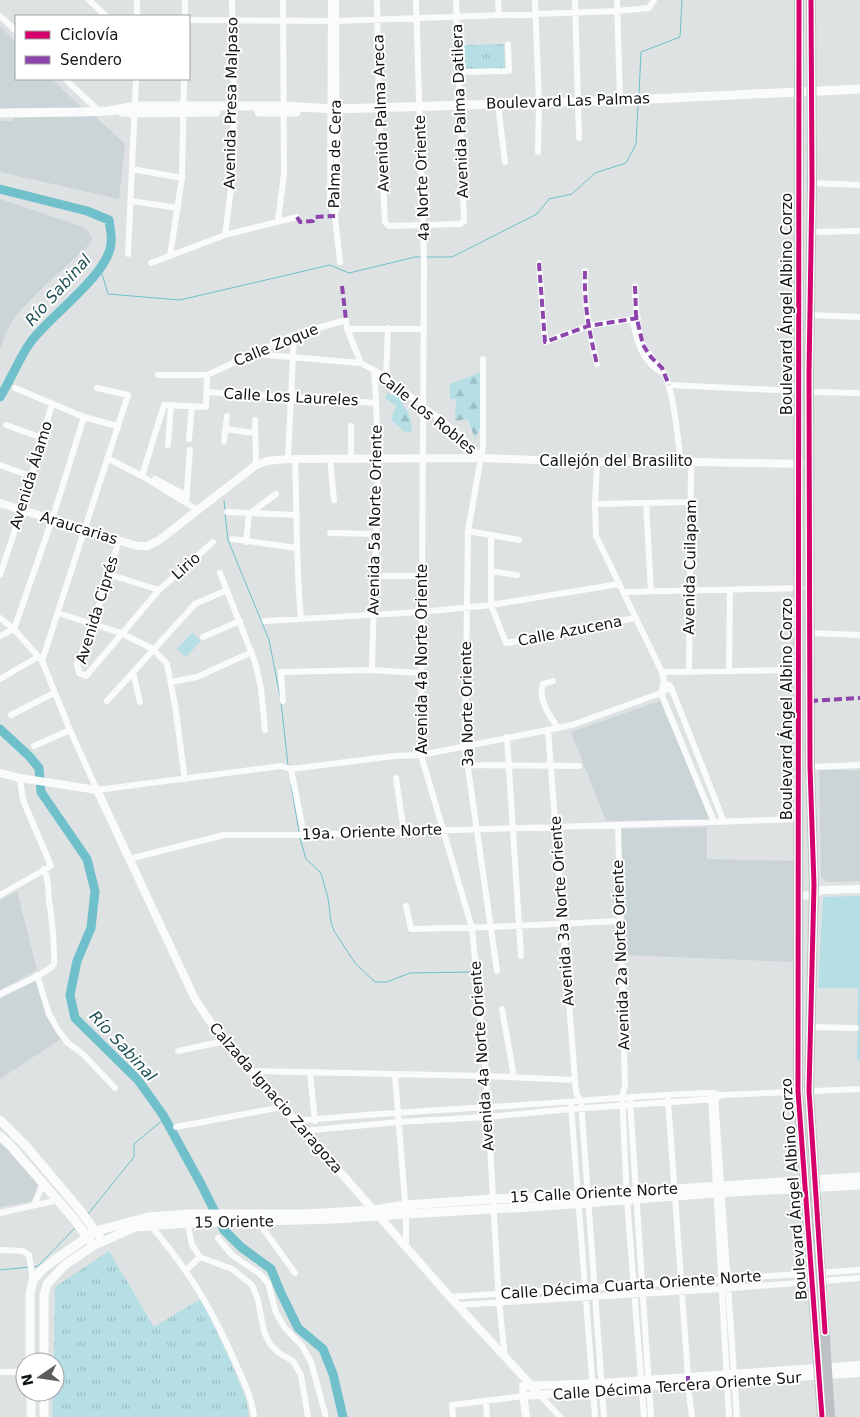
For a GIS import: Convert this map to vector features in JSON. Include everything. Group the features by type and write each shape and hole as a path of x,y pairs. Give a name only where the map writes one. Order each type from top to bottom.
{"main road":[{"name":"Boulevard Ángel Albino Corzo","path":"798,0 804,374 804,464 799,588 798,1092 810,1184 817,1277 823,1372 822,1417"},
{"name":"Boulevard Ángel Albino Corzo","path":"804,374 810,315 812,183 811,0"},
{"name":"Boulevard Las Palmas","path":"0,113 332,109 631,100 800,91 860,90"},
{"name":"Boulevard Ángel Albino Corzo","path":"804,464 810,588 810,767 816,890 810,1027 810,1184"},
{"path":"0,1120 26,1146 80,1209 102,1240"},
{"path":"0,1136 58,1200 90,1242"},
{"path":"18,1154 26,1146"},
{"path":"810,1184 860,1177"},
{"path":"810,1184 860,1185"},
{"name":"15 Calle Oriente Norte","path":"376,1213 406,1209 810,1184"},
{"name":"15 Oriente","path":"90,1242 96,1232 124,1222 152,1216 228,1219 305,1214 376,1213"},
{"name":"15 Oriente","path":"90,1242 102,1240 135,1228 187,1218"},
{"path":"30,1352 30,1293 32,1277 56,1259 90,1242"},
{"path":"44,1352 44,1296 47,1284 90,1242"},
{"name":"Boulevard Ángel Albino Corzo","path":"823,1372 830,1417"},
{"path":"30,1402 31,1417"},
{"path":"44,1402 44,1417"}],"street":[{"path":"89,0 105,15"},
{"path":"137,0 137,15"},
{"path":"185,0 185,15"},
{"name":"Avenida Presa Malpaso","path":"225,235 232,181 234,109 232,0"},
{"path":"278,221 284,173 283,0"},
{"name":"Palma de Cera","path":"331,0 333,21 332,109 337,204 335,216 340,262"},
{"name":"Palma de Cera","path":"333,21 336,0"},
{"name":"Avenida Palma Areca","path":"377,0 379,107 386,225 423,224"},
{"name":"4a Norte Oriente","path":"416,0 424,251"},
{"name":"Avenida Palma Datilera","path":"423,224 463,222 456,0"},
{"path":"498,0 499,15"},
{"path":"535,0 539,103 538,152"},
{"path":"575,0 579,138"},
{"path":"616,0 620,100"},
{"path":"190,20 333,21 575,13 649,8 654,0"},
{"path":"0,16 15,30"},
{"path":"459,72 509,71 508,44"},
{"path":"66,80 99,111"},
{"path":"128,254 136,80"},
{"path":"170,256 182,178 184,80"},
{"path":"498,104 505,162"},
{"path":"132,169 182,178"},
{"path":"812,183 860,186"},
{"path":"131,201 178,208"},
{"path":"151,263 225,235 297,217"},
{"path":"811,232 860,231"},
{"name":"Avenida 4a Norte Oriente","path":"424,251 421,755 472,928 486,1076 486,1107 505,1358"},
{"path":"539,263 545,342 588,326 635,318"},
{"path":"585,271 588,326 598,364"},
{"path":"635,286 635,318 643,345 662,368 669,384 681,462"},
{"path":"810,315 860,317"},
{"name":"Calle Zoque","path":"207,375 294,335 346,320 347,329"},
{"path":"386,377 388,328"},
{"path":"361,363 347,329 424,329"},
{"path":"294,335 290,396 291,459 297,515 297,573 301,619"},
{"name":"Calle Los Robles","path":"254,354 361,363 386,377 422,405 460,435 482,458"},
{"path":"466,607 468,531 483,446 483,359"},
{"name":"Avenida 5a Norte Oriente","path":"372,670 377,459 374,370"},
{"path":"158,375 207,375 206,407 168,405"},
{"path":"669,384 804,392 860,393"},
{"path":"14,388 84,417 117,426"},
{"path":"0,679 40,659 58,613 128,395 96,388"},
{"name":"Calle Los Laureles","path":"206,392 376,402"},
{"name":"Avenida Álamo","path":"0,575 22,510 30,476 52,404"},
{"path":"168,405 168,445"},
{"path":"142,474 168,405"},
{"path":"189,439 192,406"},
{"path":"224,441 227,416"},
{"path":"0,636 14,629 52,520 84,417"},
{"path":"255,420 256,465"},
{"path":"6,425 42,438"},
{"path":"351,426 351,458"},
{"path":"226,429 254,432"},
{"path":"187,499 190,450"},
{"path":"107,458 142,474 187,499 198,510 256,465 267,461 291,459 423,458"},
{"name":"Callejón del Brasilito","path":"423,458 804,464"},
{"path":"330,459 334,500"},
{"path":"597,462 596,536 662,672 664,681 661,693 714,822"},
{"name":"Avenida Cuilapam","path":"689,672 691,462"},
{"path":"0,465 30,476"},
{"path":"246,542 249,514 276,494"},
{"path":"595,504 690,502"},
{"name":"Araucarias","path":"0,503 137,546 147,546 158,541 198,510"},
{"path":"646,503 651,591"},
{"path":"227,512 297,515"},
{"path":"468,531 519,540"},
{"path":"330,533 376,534"},
{"path":"491,535 491,605"},
{"name":"Avenida Ciprés","path":"86,676 78,674 77,664 93,625 119,540"},
{"path":"232,540 297,548"},
{"name":"Lirio","path":"86,676 159,590 213,542"},
{"path":"491,571 517,575"},
{"path":"220,573 252,652 261,688 265,730"},
{"path":"108,574 159,590"},
{"path":"383,576 422,576"},
{"path":"264,621 421,612 491,605 619,584"},
{"path":"624,592 810,588"},
{"path":"107,701 195,604 227,590"},
{"path":"729,671 730,590"},
{"name":"Calle Azucena","path":"491,605 506,643 635,618"},
{"name":"3a Norte Oriente","path":"466,607 465,747 497,971"},
{"path":"58,613 121,633 153,650 167,664 184,780"},
{"path":"0,618 14,629 40,659 97,790"},
{"path":"203,637 240,621"},
{"path":"810,633 860,635"},
{"path":"171,682 197,677 252,652"},
{"path":"283,701 281,672 372,670 420,673"},
{"path":"662,672 799,670"},
{"path":"133,672 140,702"},
{"path":"554,681 543,684 541,693 542,700 558,728"},
{"path":"664,681 671,687 724,822"},
{"path":"0,773 23,779 97,790 281,766 290,768 394,756 421,755 572,725 661,693 671,687"},
{"path":"11,715 54,693"},
{"path":"34,746 70,730"},
{"name":"Avenida 3a Norte Oriente","path":"548,730 576,1093 581,1105"},
{"path":"508,737 521,956"},
{"path":"688,758 697,755"},
{"path":"467,765 579,766"},
{"path":"810,767 860,765"},
{"path":"290,768 303,835"},
{"path":"396,778 404,832"},
{"path":"0,895 50,866 23,800 23,779"},
{"name":"Calzada Ignacio Zaragoza","path":"97,790 195,999 225,1041 450,1297 560,1417"},
{"name":"19a. Oriente Norte","path":"129,859 224,835 303,835 799,820"},
{"name":"Avenida 2a Norte Oriente","path":"618,825 626,1096"},
{"path":"0,994 52,967 54,959 53,924 48,879 44,869"},
{"path":"799,884 816,890 860,890"},
{"path":"799,896 816,890"},
{"path":"406,906 410,929 620,921"},
{"path":"38,975 49,1014 58,1030 67,1042 84,1055 115,1088"},
{"path":"502,1009 514,1077"},
{"path":"810,1027 856,1028"},
{"path":"178,1051 225,1041"},
{"path":"250,1071 486,1076 575,1080"},
{"path":"310,1073 315,1129"},
{"path":"395,1075 406,1209 406,1246"},
{"path":"581,1105 626,1096 667,1094 715,1096 860,1088"},
{"path":"576,1093 571,1105 595,1288 604,1417"},
{"path":"667,1094 692,1417"},
{"path":"626,1096 630,1105 634,1294 651,1417"},
{"path":"626,1096 622,1106 642,1285 645,1383 644,1417"},
{"path":"294,1121 486,1107 622,1106 668,1103 715,1096"},
{"path":"715,1096 720,1280 730,1377 737,1417"},
{"path":"303,1131 398,1122 487,1117 571,1105"},
{"path":"581,1105 585,1289 595,1417"},
{"path":"176,1127 282,1107"},
{"path":"34,1205 43,1184"},
{"path":"718,1189 729,1289 729,1417"},
{"path":"0,1213 58,1200"},
{"path":"187,1218 192,1244 200,1257 232,1269 252,1285 258,1300 264,1332 270,1344 279,1353 293,1362 301,1375 308,1417"},
{"path":"256,1218 295,1273"},
{"path":"150,1225 174,1252 224,1336 248,1392 254,1417"},
{"path":"218,1238 232,1254 260,1274 268,1283 276,1313 285,1328 302,1346 311,1362 326,1417"},
{"path":"0,1250 23,1251 29,1255 32,1277"},
{"path":"186,1270 200,1257"},
{"path":"817,1277 860,1270"},
{"path":"846,1271 847,1279"},
{"path":"817,1277 860,1278"},
{"name":"Calle Décima Cuarta Oriente Norte","path":"450,1297 682,1282 817,1277"},
{"name":"Calle Décima Cuarta Oriente Norte","path":"458,1305 729,1289 817,1277"},
{"path":"823,1372 860,1365"},
{"path":"0,1372 15,1372"},
{"name":"Calle Décima Tercera Oriente Sur","path":"524,1396 602,1386 730,1377 823,1372 860,1373"},
{"path":"522,1375 526,1417"},
{"name":"Calle Décima Tercera Oriente Sur","path":"523,1386 593,1387"},
{"path":"453,1417 452,1405 524,1396"},
{"path":"486,1402 487,1417"}],"shaded area":[{"path":"0,26 15,42 15,80 53,80 84,110 0,109"},
{"path":"13,115 95,116 125,144 119,199 0,172 0,121 13,121"},
{"path":"0,199 80,226 88,231 93,239 14,318 0,349"},
{"path":"660,701 710,819 606,821 571,732"},
{"path":"819,770 860,770 860,881 827,882 821,877"},
{"path":"707,827 707,859 794,861 793,962 623,955 619,829"},
{"path":"17,891 37,970 0,990 0,900"},
{"path":"37,979 62,1038 0,1079 0,999"},
{"path":"0,1143 38,1184 32,1201 0,1207"}],"green space":[{"path":"504,44 505,70 465,70 464,45"},
{"path":"481,372 480,428 475,439 468,419 455,421 456,399 450,399 450,384"},
{"path":"388,392 392,396 394,394 399,397 402,394 407,399 402,405 405,407 411,420 412,431 405,432 391,420 396,406 385,398"},
{"path":"192,633 201,641 186,657 177,649"},
{"path":"860,896 860,1061 857,1061 858,988 818,988 823,897"},
{"path":"109,1251 154,1327 201,1299 231,1362 246,1399 249,1417 52,1417 53,1402 65,1402 65,1352 54,1352 55,1287"}],"waterway":[{"path":"639,95 641,52 680,37 682,0"},
{"path":"426,257 452,257 537,214 549,199 572,194 595,173 626,163 636,144 638,104"},
{"name":"Río Sabinal","path":"0,189 87,211 109,220 111,237 108,255 100,268 90,282 30,343 0,397"},
{"path":"100,267 108,294 180,300 330,265 349,273 422,257"},
{"path":"224,501 225,510"},
{"path":"225,514 228,540 269,640 280,696"},
{"path":"281,702 288,765"},
{"name":"Río Sabinal","path":"0,729 39,768 41,792 87,859 95,891 91,928 77,961 70,995 75,1018 138,1080 163,1115 224,1230 241,1247 271,1269 298,1328 323,1349 333,1374 343,1417"},
{"path":"291,784 299,832"},
{"path":"300,838 306,859 321,873 334,931 355,963 375,982 387,982 410,973 472,972"},
{"path":"88,1214 134,1157 134,1144 165,1118"},
{"path":"33,1267 38,1266 75,1228"},
{"path":"0,1270 29,1267"}],"marked path":[{"path":"297,217 300,222 313,221 315,217 335,216"},
{"path":"539,263 545,342 588,326 638,318"},
{"path":"585,271 585,295 597,364"},
{"path":"342,286 346,320"},
{"path":"635,286 636,315 643,345 662,368 669,385"},
{"path":"810,701 860,698"},
{"path":"688,1376 688,1384"}],"cycle path":[{"path":"799,0 798,1091 822,1417"},
{"path":"811,0 812,183 809,374 810,767 814,885 809,1091 825,1332"}]}
